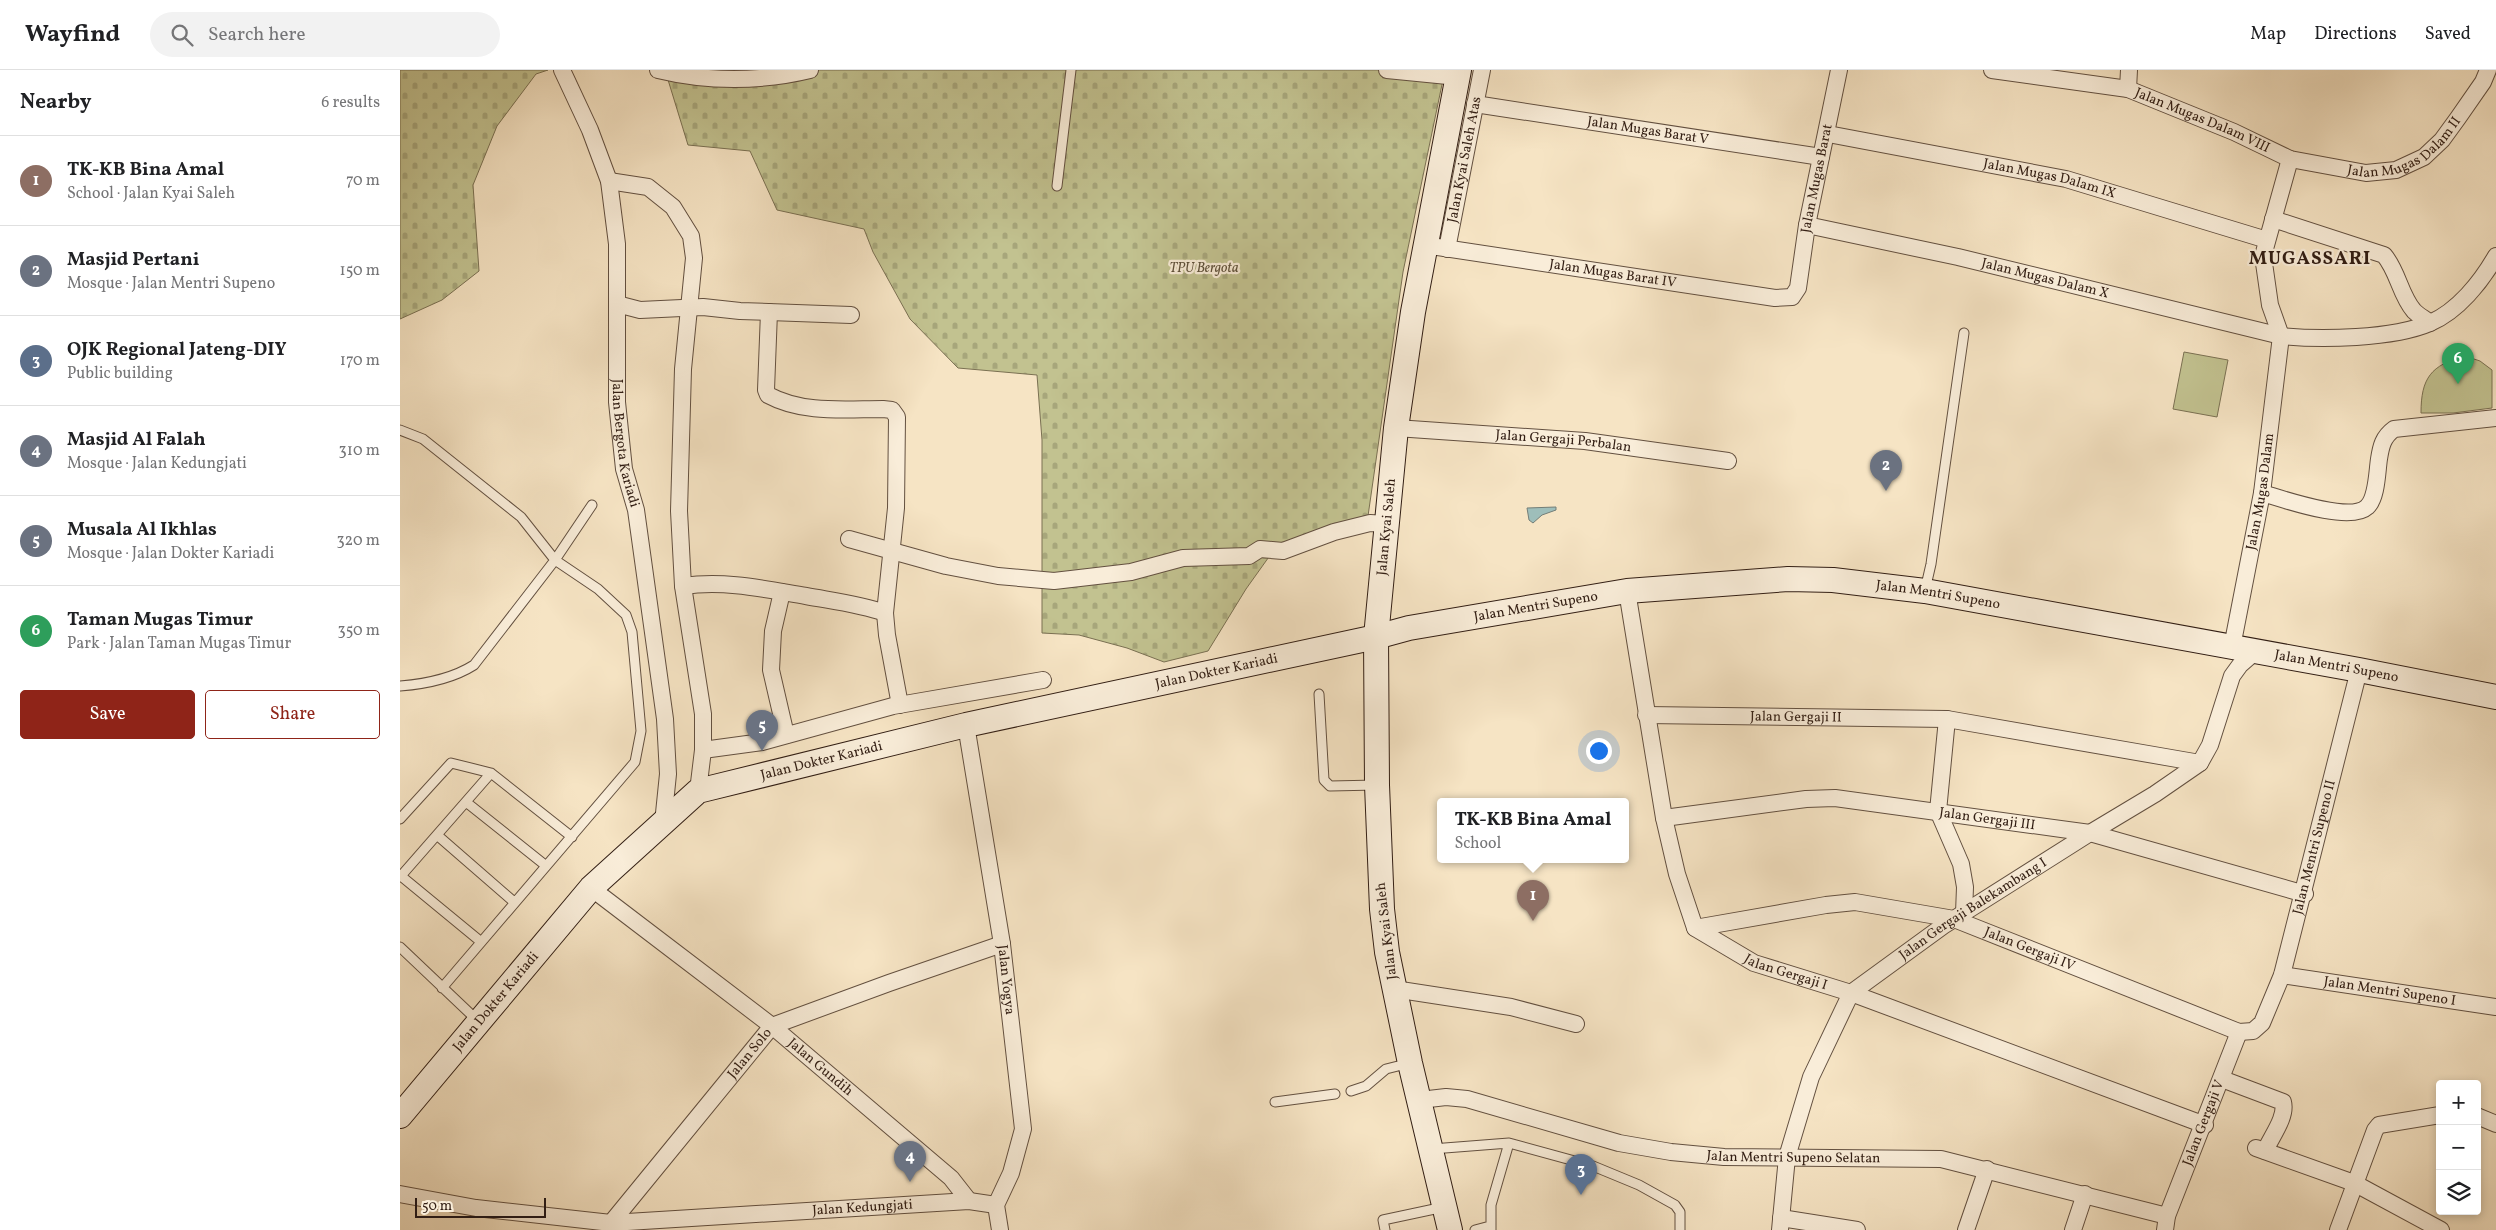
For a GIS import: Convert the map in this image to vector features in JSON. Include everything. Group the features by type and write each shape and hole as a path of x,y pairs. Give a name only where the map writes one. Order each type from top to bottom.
{"main road":[{"name":"Jalan Kyai Saleh","path":"1450,1230 1394,989 1382,909 1377,785 1376,637 1396,428 1436,247 1458,73"},
{"name":"Jalan Mentri Supeno","path":"1376,637 1418,626 1627,591 1788,579 1832,580 1925,590 2359,670 2496,698"},
{"name":"Jalan Dokter Kariadi","path":"400,1116 591,888 698,791 966,725 1376,637"}],"street":[{"name":"Jalan Bergota Kariadi","path":"562,70 590,130 609,181 617,244 618,402 624,469 636,510 665,719 668,774 663,823"},
{"path":"658,70 731,80 794,74 810,70"},
{"path":"1387,70 1458,73"},
{"name":"Jalan Kyai Saleh Atas","path":"1436,247 1475,104 1482,70"},
{"name":"Jalan Mugas Barat","path":"1798,288 1807,225 1821,157 1828,134 1839,70"},
{"name":"Jalan Mugas Dalam VIII","path":"1992,70 2128,89 2234,132 2290,159"},
{"path":"2128,89 2129,70"},
{"name":"Jalan Mugas Dalam II","path":"2290,159 2366,174 2384,173 2406,166 2424,156 2442,140 2483,82 2488,70"},
{"name":"Jalan Mugas Barat V","path":"1475,104 1821,157"},
{"name":"Jalan Mugas Dalam IX","path":"1828,134 2066,179 2267,240"},
{"name":"Jalan Mugas Dalam","path":"2232,647 2262,494 2281,336 2270,305 2263,256 2290,159"},
{"path":"609,181 648,186 661,195 682,219 692,236 694,258 683,369 679,511 683,586 702,714 703,750 698,791"},
{"path":"2273,220 2384,255 2415,312 2430,323"},
{"name":"Jalan Mugas Dalam X","path":"1807,225 1958,257 2281,336"},
{"name":"Jalan Mugas Barat IV","path":"1436,247 1775,298 1792,297 1798,288"},
{"path":"2281,336 2303,338 2370,335 2399,331 2430,323 2459,304 2489,268 2496,256"},
{"path":"617,304 640,310 690,308 851,315"},
{"path":"769,312 766,390 768,395 797,406 822,410 883,409 892,410 897,416 897,487 893,550 885,613 887,635 900,705"},
{"path":"2262,494 2343,514 2358,512 2367,508 2372,499 2383,439 2394,429 2496,418"},
{"name":"Jalan Gergaji Perbalan","path":"1396,428 1585,441 1728,461"},
{"path":"849,539 893,550 922,561 998,576 1054,581 1131,572 1183,558 1249,556 1260,550 1283,551 1334,532 1370,523 1386,524"},
{"path":"683,586 722,583 866,607 885,613"},
{"path":"1627,591 1664,818 1677,874 1695,928"},
{"path":"782,592 773,631 771,670 786,735"},
{"name":"Jalan Gergaji Balekambang I","path":"1781,1224 1787,1157 1811,1077 1850,993 1959,916 2090,833 2156,794 2200,763 2210,745 2232,676 2240,665 2256,651"},
{"name":"Jalan Mentri Supeno II","path":"2239,1032 2253,1031 2262,1023 2282,975 2305,894 2359,670"},
{"path":"703,750 762,742 900,705 1043,680"},
{"name":"Jalan Gergaji II","path":"1646,715 1947,719 2200,763"},
{"path":"1947,719 1938,811 1961,864 1965,887 1959,916"},
{"name":"Jalan Yogya","path":"966,725 1002,944 1023,1129 1011,1173 996,1205"},
{"name":"Jalan Gergaji III","path":"1664,818 1821,798 1938,811 2090,833 2305,894"},
{"name":"Jalan Gundih","path":"591,888 772,1026 951,1178 969,1201"},
{"name":"Jalan Gergaji IV","path":"1695,928 1826,905 1855,902 1959,916 2239,1032"},
{"name":"Jalan Gergaji I","path":"1695,928 1754,963 1850,993 2205,1125"},
{"name":"Jalan Solo","path":"611,1223 772,1026 1002,944"},
{"name":"Jalan Mentri Supeno I","path":"2282,975 2496,1007"},
{"name":"Jalan Kyai Saleh","path":"1394,989 1511,1007 1576,1024"},
{"name":"Jalan Gergaji V","path":"2166,1223 2239,1032"},
{"path":"2222,1079 2283,1102 2284,1108 2281,1120 2261,1150 2354,1183 2441,1230"},
{"name":"Jalan Mentri Supeno Selatan","path":"1420,1100 1446,1097 1467,1099 1619,1143 1671,1152 1724,1158 1924,1158 1949,1160 2085,1194 2166,1223"},
{"path":"2338,1230 2354,1183 2375,1130 2379,1125 2436,1116"},
{"path":"2481,1118 2496,1124"},
{"path":"1966,1230 1987,1169"},
{"name":"Jalan Kedungjati","path":"400,1194 476,1208 611,1223 969,1201 996,1205"},
{"path":"2073,1230 2085,1194"},
{"path":"996,1205 1000,1230"},
{"path":"1781,1224 1857,1230"}],"lane":[{"path":"1057,186 1070,70"},
{"path":"1925,590 1931,564 1964,333"},
{"path":"400,430 423,439 521,517 555,560 598,588 626,615 632,632 641,731 635,762 480,941 442,988"},
{"path":"400,686 441,679 463,672 474,665 555,560 592,505"},
{"path":"1319,694 1324,780 1330,786 1377,785"},
{"path":"400,819 451,762 491,773 572,837"},
{"path":"480,941 401,877 491,773"},
{"path":"466,802 545,865"},
{"path":"437,835 514,902"},
{"path":"400,947 479,1022"},
{"path":"1351,1091 1366,1086 1386,1069 1410,1063"},
{"path":"1275,1102 1335,1094"},
{"path":"1432,1149 1509,1144 1592,1166 1639,1185 1675,1205 1680,1212 1680,1230"},
{"path":"1475,1230 1490,1228 1491,1205 1509,1144"},
{"path":"1385,1230 1382,1220 1445,1206"}],"green space":[{"path":"400,70 548,70 536,74 497,126 473,185 479,271 442,300 400,319"},
{"name":"TPU Bergota","path":"665,70 1445,70 1403,272 1367,523 1276,547 1246,589 1208,651 1164,662 1127,648 1079,635 1042,633 1042,440 1037,375 958,368 910,319 873,252 864,229 777,210 750,151 688,145"},
{"path":"2184,352 2228,360 2217,417 2173,409"},
{"path":"2465,356 2480,361 2492,370 2492,408 2453,413 2421,413 2423,391 2430,375 2444,364"}],"water":[{"path":"1556,507 1556,510 1542,515 1533,523 1529,520 1527,508"}],"place":[{"name":"Taman Mugas Timur","path":"2458,384"},
{"name":"Masjid Pertani","path":"1886,491"},
{"name":"Musala Al Ikhlas","path":"762,751"},
{"name":"TK-KB Bina Amal","path":"1533,921"},
{"name":"Masjid Al Falah","path":"910,1182"},
{"name":"OJK Regional Jateng-DIY","path":"1581,1195"}],"district":[{"name":"MUGASSARI","path":"2310,259"}]}
